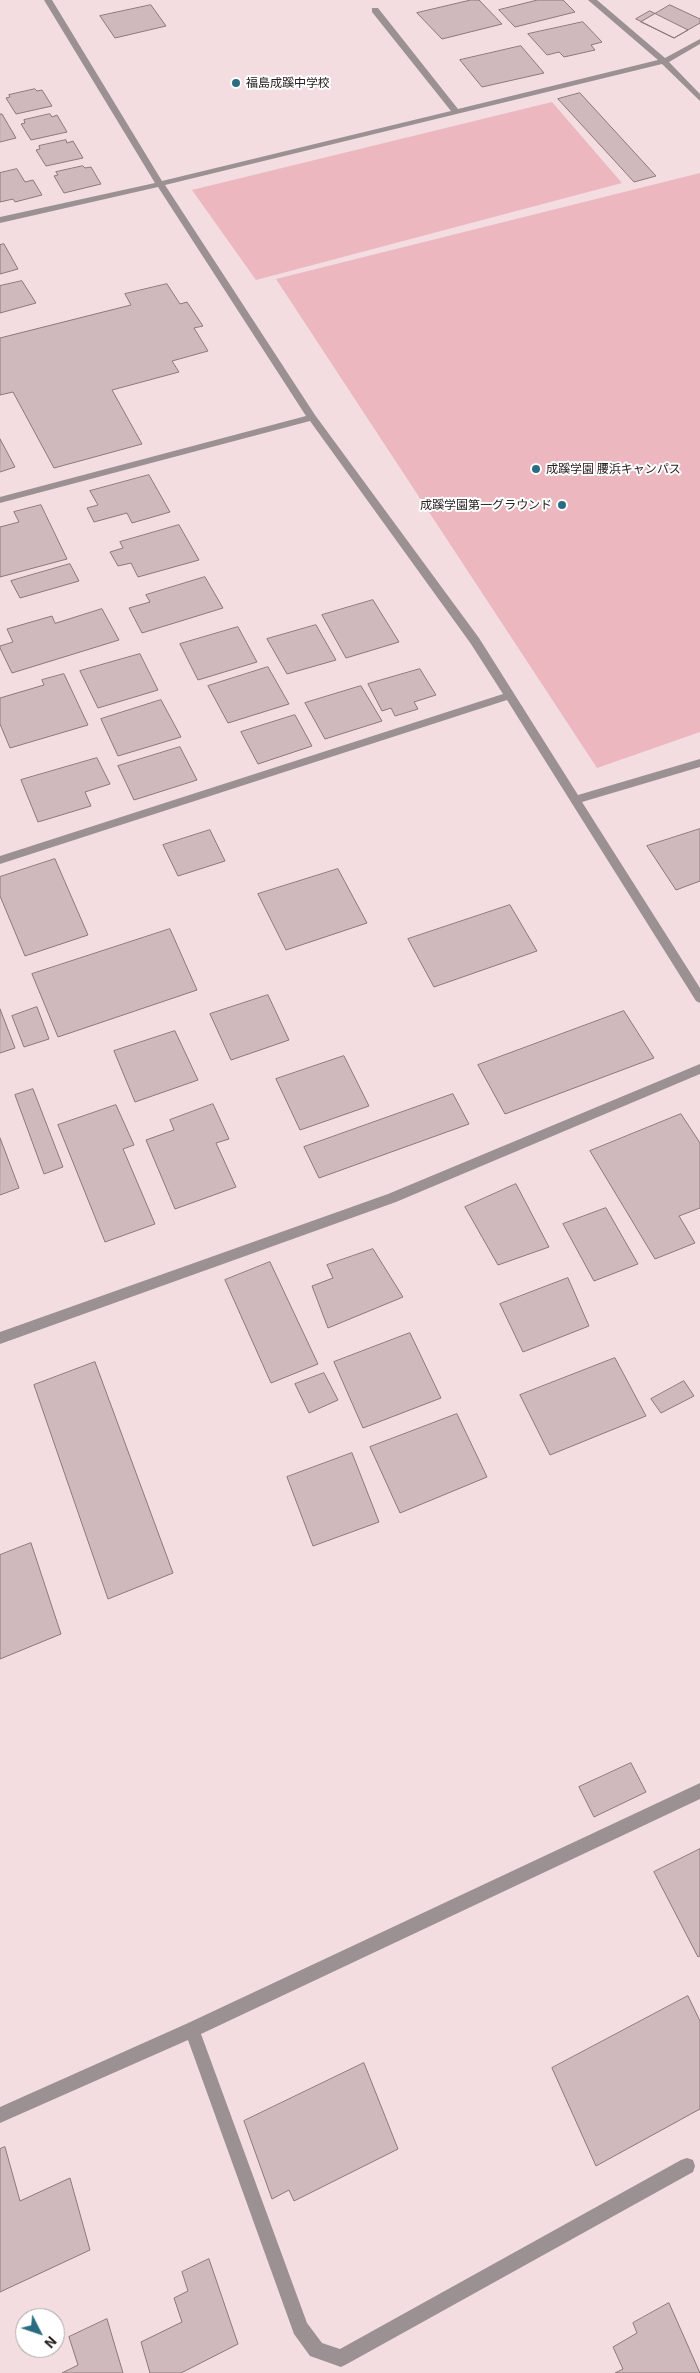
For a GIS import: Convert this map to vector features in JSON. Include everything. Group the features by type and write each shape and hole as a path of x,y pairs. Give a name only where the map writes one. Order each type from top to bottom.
{"street":[{"path":"48,0 160,184 312,417 475,641 700,998"},
{"path":"592,0 664,61 700,99"},
{"path":"375,10 455,111"},
{"path":"0,220 160,184 664,61 700,41"},
{"path":"0,500 312,417"},
{"path":"0,860 509,696"},
{"path":"575,800 700,763"},
{"path":"0,1338 392,1198 700,1068"},
{"path":"0,2115 192,2030 700,1791"},
{"path":"192,2030 300,2328 316,2350 342,2358 687,2166"}],"shaded area":[{"path":"552,102 622,183 256,280 192,190"},
{"name":"成蹊学園第一グラウンド","path":"700,173 700,732 597,768 276,279"}],"building":[{"path":"471,0 479,0 502,24 442,39 417,13"},
{"path":"538,0 563,0 575,12 515,27 499,10"},
{"path":"151,5 166,26 115,38 100,16"},
{"path":"670,5 700,19 700,23 674,38 641,22"},
{"path":"650,11 688,30 674,38 636,19"},
{"path":"583,22 602,42 591,45 595,50 564,57 559,52 547,55 528,34"},
{"path":"521,46 544,73 482,87 460,60"},
{"path":"35,89 37,91 42,90 52,106 16,114 6,98 10,97 9,95"},
{"path":"580,93 656,176 634,182 558,99"},
{"path":"0,114 2,114 16,138 0,142"},
{"path":"50,114 52,117 57,115 67,132 31,140 21,124 25,123 24,120"},
{"path":"66,140 67,143 73,141 83,158 46,166 36,150 40,149 39,146"},
{"path":"83,166 85,168 91,167 101,184 64,193 54,176 58,175 56,172"},
{"path":"17,169 25,182 33,180 42,195 15,202 13,199 0,202 0,173"},
{"path":"4,244 18,269 0,274 0,245"},
{"path":"22,281 36,303 0,313 0,286"},
{"path":"167,284 180,304 187,302 203,326 194,328 208,351 172,361 179,372 112,390 142,444 54,468 13,392 0,395 0,338 131,305 125,294"},
{"path":"0,439 15,467 0,472"},
{"path":"149,475 170,512 132,523 127,513 94,522 87,508 98,505 90,491"},
{"path":"41,505 67,559 0,577 0,527 19,522 14,512"},
{"path":"179,525 199,560 138,577 131,563 118,566 110,552 123,548 120,542"},
{"path":"70,564 79,581 20,598 11,581"},
{"path":"205,577 223,608 142,633 129,608 150,602 146,595"},
{"path":"373,600 399,642 346,658 322,615"},
{"path":"102,609 119,640 12,673 0,648 0,646 13,642 7,629 52,616 55,623"},
{"path":"316,625 336,660 287,674 267,639"},
{"path":"238,627 257,662 198,680 180,644"},
{"path":"140,654 158,690 98,708 80,671"},
{"path":"268,667 289,704 228,723 208,686"},
{"path":"420,669 436,695 414,702 418,709 395,716 391,708 382,711 368,684"},
{"path":"64,674 88,725 10,748 0,724 0,698 44,685 42,680"},
{"path":"361,686 382,721 325,739 305,703"},
{"path":"161,700 181,737 118,756 101,719"},
{"path":"295,715 312,746 258,764 241,732"},
{"path":"180,747 197,780 134,800 118,766"},
{"path":"97,758 110,784 85,792 91,806 38,822 21,780"},
{"path":"700,829 700,881 676,890 647,846"},
{"path":"210,830 225,861 178,876 163,845"},
{"path":"55,859 88,935 25,956 0,896 0,877"},
{"path":"338,869 367,923 286,950 258,894"},
{"path":"510,905 537,951 434,987 408,939"},
{"path":"170,929 197,990 58,1037 32,974"},
{"path":"268,995 289,1040 231,1060 210,1014"},
{"path":"37,1007 49,1039 24,1047 12,1016"},
{"path":"0,1009 15,1048 0,1053"},
{"path":"624,1011 654,1058 505,1114 478,1065"},
{"path":"175,1031 198,1080 135,1102 114,1051"},
{"path":"344,1056 369,1106 300,1130 276,1079"},
{"path":"33,1089 63,1167 44,1174 15,1095"},
{"path":"453,1094 469,1124 319,1178 304,1147"},
{"path":"213,1104 229,1139 216,1143 236,1187 175,1209 146,1140 174,1130 170,1120"},
{"path":"116,1105 134,1145 123,1149 155,1224 105,1242 58,1125"},
{"path":"681,1114 700,1143 700,1208 679,1216 695,1243 655,1259 590,1151"},
{"path":"0,1138 19,1188 0,1195"},
{"path":"516,1184 549,1247 498,1265 465,1207"},
{"path":"606,1208 638,1264 594,1281 563,1224"},
{"path":"373,1249 403,1297 328,1328 312,1286 333,1278 327,1265"},
{"path":"270,1262 318,1364 271,1383 225,1280"},
{"path":"568,1278 589,1326 523,1352 500,1304"},
{"path":"410,1333 441,1398 363,1428 334,1362"},
{"path":"615,1358 646,1416 550,1455 520,1395"},
{"path":"95,1362 173,1573 108,1599 34,1385"},
{"path":"324,1373 338,1400 309,1413 295,1384"},
{"path":"684,1381 694,1396 661,1413 651,1399"},
{"path":"457,1414 487,1477 400,1513 370,1447"},
{"path":"352,1453 379,1522 313,1546 287,1477"},
{"path":"31,1543 61,1634 0,1659 0,1555"},
{"path":"631,1763 646,1792 594,1817 579,1787"},
{"path":"700,1849 700,1956 698,1957 654,1872"},
{"path":"688,1996 700,2021 700,2109 596,2166 552,2068"},
{"path":"364,2063 398,2149 294,2201 289,2190 272,2199 244,2121"},
{"path":"5,2147 20,2201 70,2178 90,2250 0,2292 0,2149"},
{"path":"209,2259 238,2344 181,2373 150,2373 141,2342 182,2322 174,2298 188,2291 182,2272"},
{"path":"669,2303 700,2373 615,2373 623,2369 613,2347 637,2333 633,2323"},
{"path":"107,2319 123,2373 62,2373 78,2365 69,2337"}],"place":[{"name":"福島成蹊中学校","path":"236,83"},
{"name":"成蹊学園 腰浜キャンパス","path":"536,469"},
{"name":"成蹊学園第一グラウンド","path":"562,505"}]}
